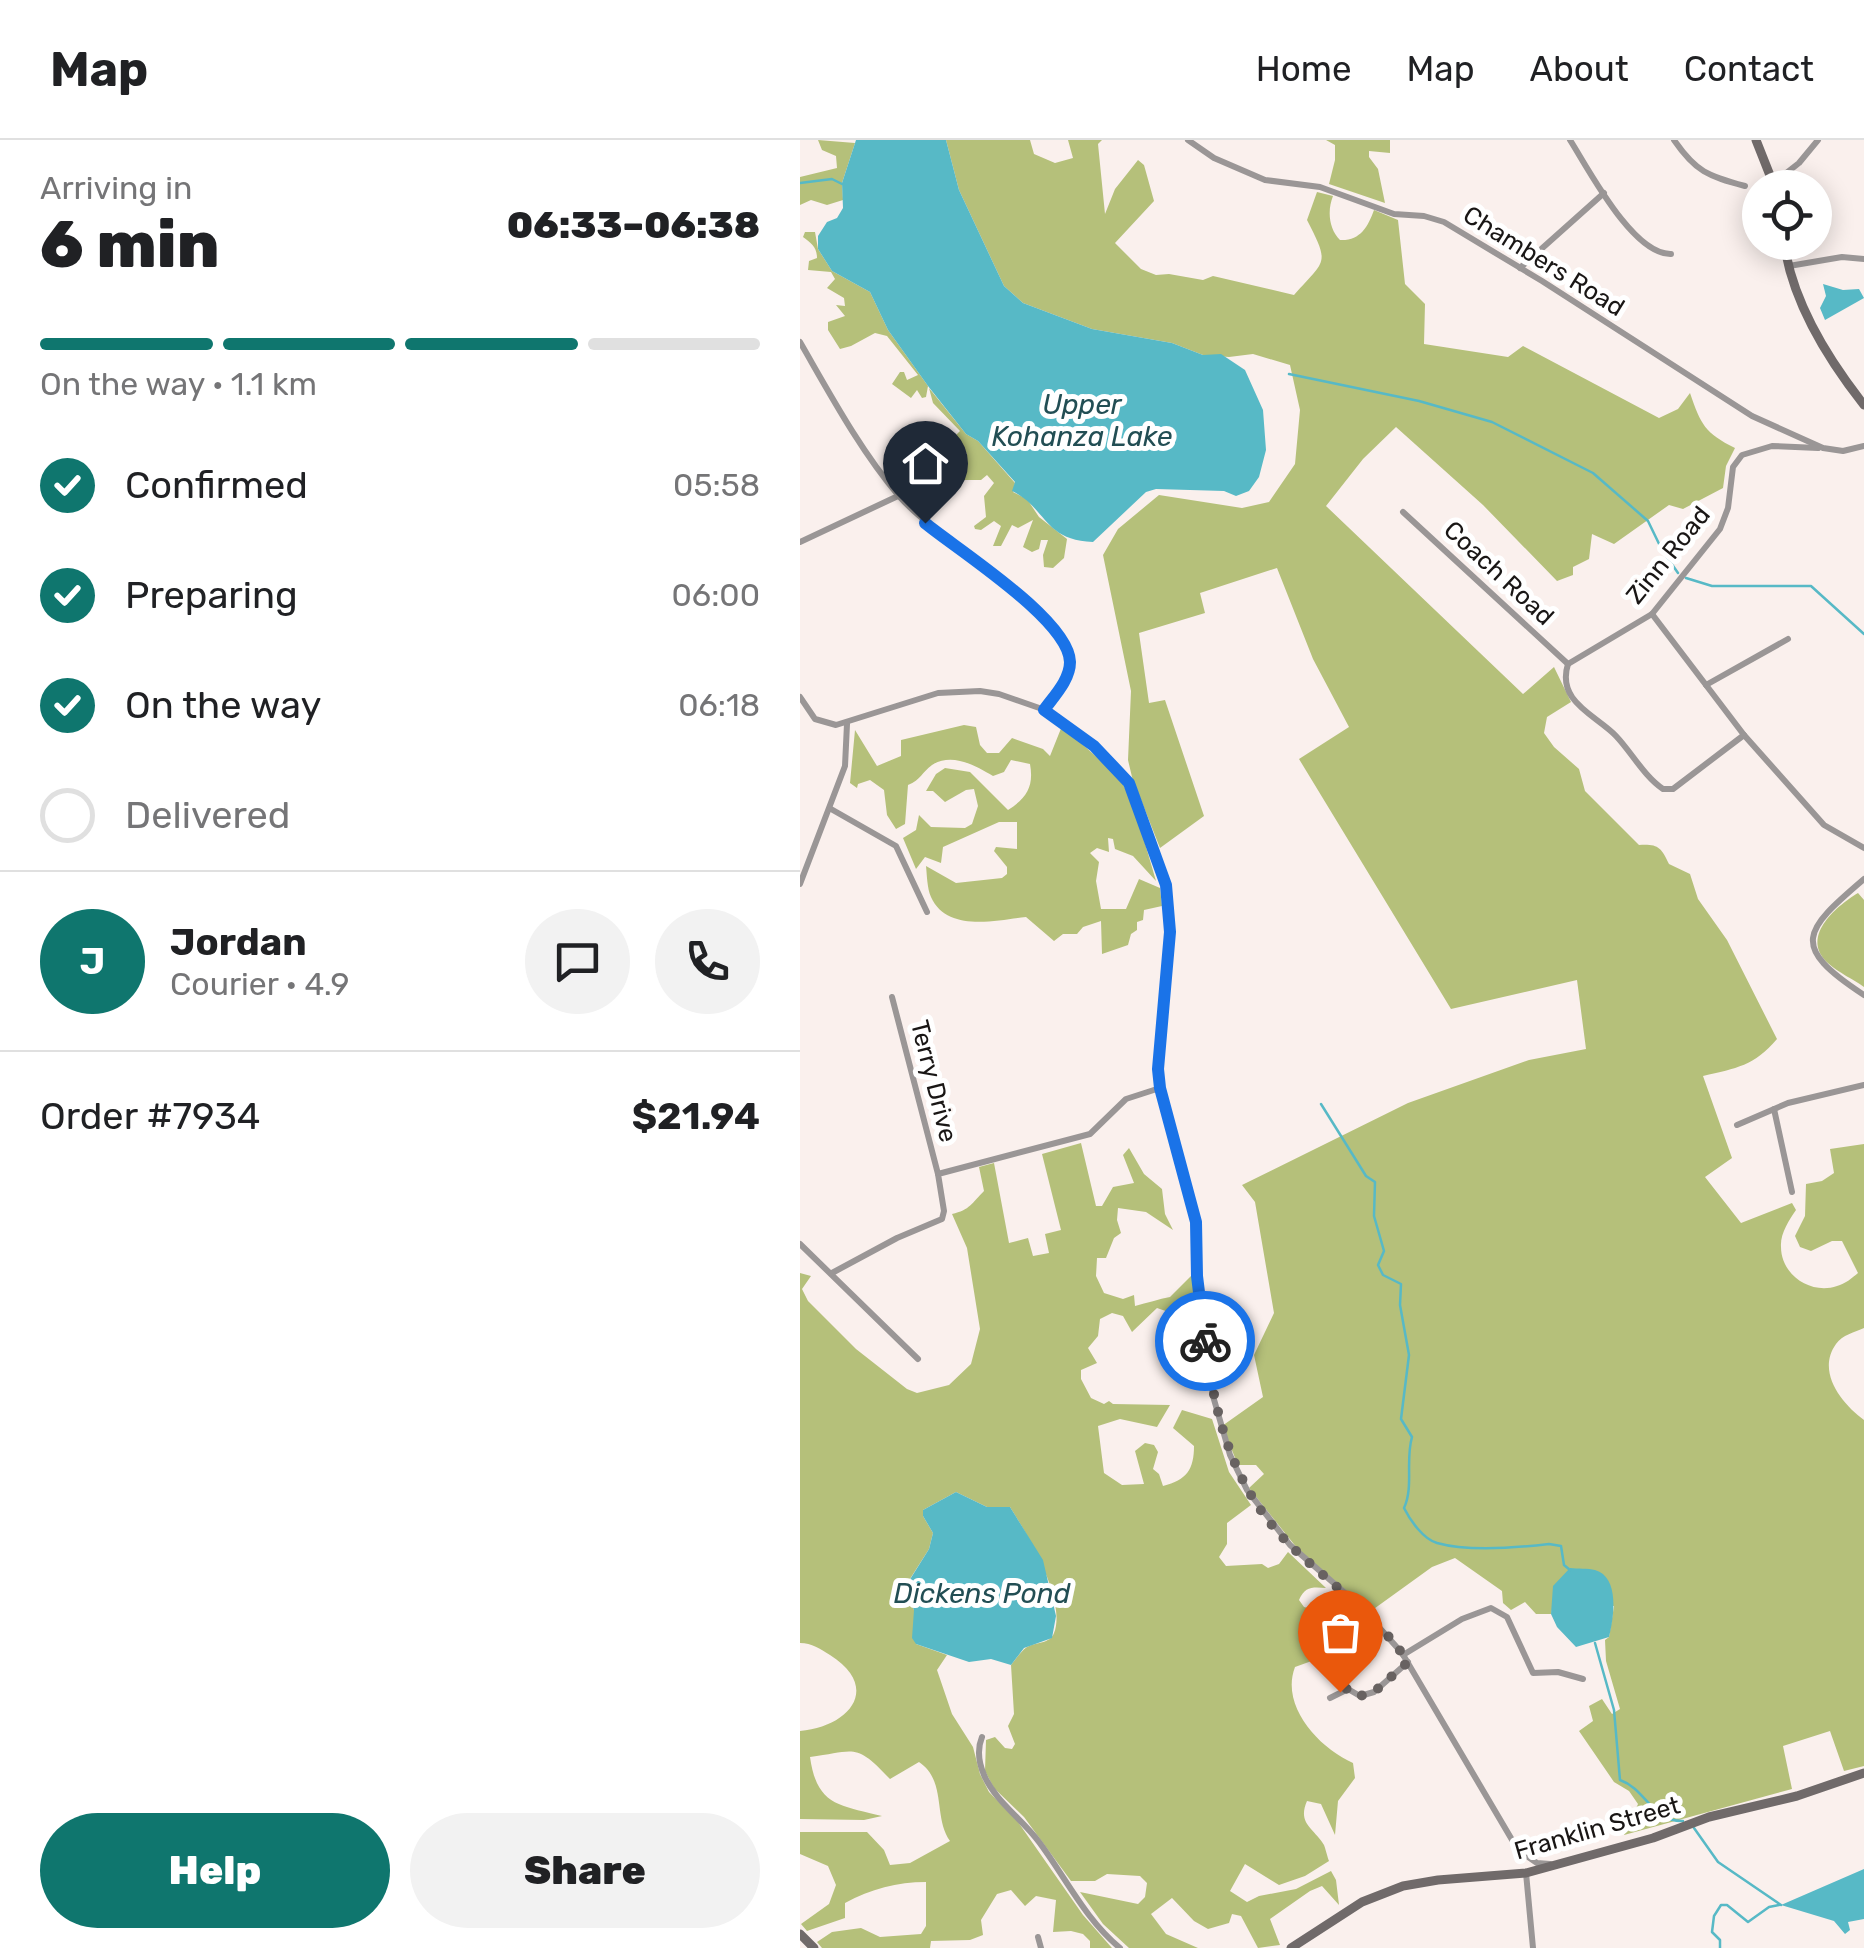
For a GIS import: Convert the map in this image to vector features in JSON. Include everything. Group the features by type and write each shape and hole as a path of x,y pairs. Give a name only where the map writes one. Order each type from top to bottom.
{"main road":[{"path":"1756,140 1769,170"},
{"path":"1787,260 1801,305 1864,404"},
{"name":"Franklin Street","path":"1292,1948 1355,1906 1390,1890 1438,1880 1526,1873 1864,1773"},
{"path":"800,1934 814,1948"}],"street":[{"name":"Chambers Road","path":"1188,140 1214,158 1266,180 1320,187 1394,214 1444,222 1752,416 1823,448 1842,451 1864,446"},
{"path":"1570,140 1639,240 1661,254 1671,254"},
{"path":"1674,140 1697,169 1742,185"},
{"path":"1792,170 1818,140"},
{"path":"1520,268 1604,193"},
{"path":"1788,266 1842,256 1864,259"},
{"path":"800,342 858,439 899,496 925,523 1030,603 1063,642 1070,661 1068,670 1044,710"},
{"name":"Zinn Road","path":"1568,664 1652,614 1720,529 1728,508 1733,467 1742,456 1772,446 1823,448"},
{"path":"800,542 899,496"},
{"name":"Coach Road","path":"1403,512 1568,664"},
{"path":"1652,614 1744,735 1824,825 1864,848"},
{"path":"1706,685 1788,638"},
{"path":"1568,664 1564,674 1568,690 1579,705 1596,723 1612,732 1663,789 1673,789 1744,735"},
{"path":"800,697 815,718 825,724 847,724 920,696 962,690 998,694 1044,710 1094,746 1120,772 1137,798 1162,872 1170,918 1159,1051 1160,1088 1196,1222 1199,1295 1213,1396 1238,1476 1290,1545 1360,1606 1403,1654 1518,1850 1537,1863 1552,1864"},
{"path":"800,884 848,755 847,724"},
{"path":"830,809 896,846 927,912"},
{"path":"1864,879 1818,922 1813,946 1816,957 1832,974 1864,995"},
{"name":"Terry Drive","path":"832,1273 897,1238 942,1220 938,1174 892,997"},
{"path":"1737,1125 1812,1096 1864,1086"},
{"path":"938,1174 1090,1134 1126,1098 1160,1088"},
{"path":"1774,1109 1792,1192"},
{"path":"800,1244 918,1359"},
{"path":"1403,1654 1474,1613 1491,1608 1506,1617 1533,1673 1550,1671 1582,1679"},
{"path":"1330,1698 1348,1688 1360,1696 1370,1695 1408,1662"},
{"path":"982,1737 979,1749 983,1772 993,1792 1023,1822 1091,1918 1120,1948"},
{"path":"1526,1873 1533,1948"},
{"path":"1038,1937 1042,1948"}],"green space":[{"path":"818,140 855,143 842,183 843,200 827,205 811,200 800,205 800,177 837,168 836,156 822,150"},
{"path":"946,140 1030,140 1034,154 1055,163 1073,158 1068,140 1102,140 1098,144 1105,214 1115,189 1138,160 1144,165 1154,201 1115,243 1141,269 1156,275 1203,280 1213,276 1294,295 1321,261 1307,220 1317,192 1333,196 1330,220 1340,240 1362,232 1374,210 1398,220 1405,284 1425,304 1424,344 1508,357 1523,346 1659,418 1678,409 1690,393 1705,427 1735,448 1726,466 1723,488 1683,509 1669,505 1614,544 1592,534 1589,559 1573,567 1573,575 1557,581 1483,505 1396,427 1363,459 1326,506 1523,694 1554,667 1571,702 1547,717 1544,733 1579,769 1585,791 1639,845 1658,848 1669,864 1690,874 1698,899 1727,940 1777,1039 1744,1065 1703,1076 1732,1158 1705,1177 1741,1223 1792,1203 1796,1210 1782,1237 1782,1257 1792,1274 1808,1285 1837,1286 1858,1273 1842,1241 1832,1241 1811,1251 1800,1247 1795,1236 1805,1216 1806,1184 1822,1181 1834,1173 1830,1149 1864,1144 1864,1328 1839,1341 1829,1365 1840,1396 1864,1420 1864,1766 1844,1771 1830,1731 1783,1746 1792,1789 1624,1835 1638,1804 1629,1791 1614,1782 1579,1731 1593,1721 1589,1706 1602,1699 1612,1714 1620,1709 1606,1661 1605,1640 1609,1637 1614,1606 1553,1605 1551,1614 1536,1614 1525,1602 1511,1610 1503,1603 1502,1591 1455,1558 1432,1567 1371,1611 1301,1553 1249,1488 1264,1474 1256,1465 1238,1465 1222,1426 1263,1397 1254,1355 1274,1313 1255,1202 1242,1185 1408,1103 1529,1060 1586,1049 1577,980 1451,1009 1299,759 1349,727 1313,659 1277,568 1200,593 1205,613 1139,633 1149,703 1165,700 1204,816 1160,848 1128,760 1131,691 1103,555 1118,529 1159,495 1242,508 1269,502 1295,464 1300,410 1290,365 1253,354 1203,355 1172,343 1092,329 1023,303 1004,286 959,190"},
{"path":"1326,140 1390,140 1390,153 1369,151 1378,169 1385,203 1329,184 1335,145"},
{"path":"805,232 815,232 818,249 832,271 870,292 888,330 928,386 926,397 922,398 917,390 911,398 892,384 900,372 904,372 907,380 918,375 887,336 875,333 840,349 828,330 828,322 845,316 836,305 845,306 844,298 827,288 835,279 831,272 808,270 809,261 817,258 817,254 803,237"},
{"path":"929,388 966,434 978,441 1015,483 1013,492 1027,499 1039,517 1067,539 1064,558 1053,568 1044,567 1048,540 1041,540 1039,549 1032,552 1023,547 1033,520 1018,528 1012,525 1001,546 993,546 1001,526 994,521 981,530 975,529 986,517 984,496 994,483 987,475 981,480 957,480 938,490 939,482 967,454 956,435 960,431 933,403"},
{"path":"964,725 976,727 980,745 987,753 999,753 1012,738 1043,749 1050,756 1062,726 1120,778 1135,809 1156,881 1133,856 1115,849 1113,839 1108,838 1109,852 1097,848 1090,853 1099,862 1096,881 1101,909 1126,909 1139,879 1160,888 1162,906 1144,910 1143,920 1137,922 1128,945 1102,954 1101,921 1054,941 1026,917 974,922 949,916 938,908 930,893 926,866 956,883 1002,878 1007,867 994,851 996,847 1017,849 1017,822 999,822 943,847 941,863 925,857 916,869 903,838 916,830 919,815 931,827 965,828 972,824 978,806 974,789 945,802 933,791 926,791 936,774 945,768 970,772 1008,810 1028,791 1030,764 1011,760 1004,772 993,776 956,760 940,761 908,785 905,824 896,829 887,815 884,790 870,780 857,788 850,783 855,730 877,766 901,756 901,740"},
{"path":"1858,893 1864,900 1864,987 1829,964 1818,944 1819,934 1831,915"},
{"path":"1081,1143 1096,1206 1102,1206 1113,1187 1134,1183 1123,1155 1129,1148 1144,1174 1162,1189 1165,1214 1173,1230 1146,1212 1118,1208 1121,1233 1114,1238 1106,1258 1097,1258 1096,1276 1104,1293 1123,1299 1134,1295 1135,1306 1170,1297 1192,1275 1196,1311 1180,1316 1157,1308 1132,1332 1123,1316 1112,1313 1100,1319 1098,1336 1088,1348 1097,1363 1081,1370 1081,1379 1091,1398 1104,1404 1109,1401 1170,1405 1157,1427 1120,1419 1098,1426 1104,1473 1122,1485 1144,1484 1135,1451 1145,1443 1154,1445 1158,1452 1153,1469 1163,1486 1178,1480 1188,1472 1194,1454 1194,1446 1173,1428 1182,1410 1212,1419 1229,1472 1251,1505 1227,1523 1227,1544 1219,1557 1226,1566 1262,1564 1268,1568 1279,1564 1288,1552 1326,1588 1310,1588 1299,1600 1304,1607 1316,1610 1304,1622 1303,1630 1331,1654 1295,1667 1292,1682 1298,1711 1306,1724 1327,1747 1353,1763 1355,1778 1338,1801 1335,1835 1321,1804 1307,1801 1304,1809 1305,1821 1324,1845 1329,1861 1305,1876 1279,1885 1245,1864 1230,1891 1247,1902 1296,1889 1331,1871 1339,1905 1322,1886 1310,1891 1270,1919 1280,1945 1258,1948 1241,1916 1232,1914 1229,1923 1208,1929 1194,1921 1172,1898 1151,1914 1166,1934 1198,1948 1129,1948 1103,1924 1080,1892 1138,1904 1145,1897 1147,1883 1140,1876 1107,1874 1095,1881 1071,1881 1024,1817 994,1788 985,1771 986,1740 995,1737 1005,1748 1012,1749 1015,1744 1008,1726 1014,1714 1011,1665 1027,1647 1052,1637 1057,1619 1043,1568 1010,1507 987,1507 956,1492 923,1510 933,1533 929,1549 908,1582 907,1595 914,1610 916,1644 947,1655 937,1670 952,1714 973,1747 989,1792 1018,1822 1083,1915 1112,1948 1090,1948 1090,1941 1083,1934 1053,1932 1056,1900 1036,1896 1025,1906 1011,1890 997,1894 981,1920 983,1935 970,1940 931,1941 930,1948 822,1948 817,1942 832,1932 861,1928 880,1937 921,1934 926,1926 926,1882 894,1885 865,1894 845,1903 845,1918 807,1931 801,1924 829,1904 836,1885 828,1866 800,1854 800,1832 867,1832 884,1850 890,1865 910,1863 950,1841 928,1770 919,1762 890,1779 869,1759 854,1752 810,1757 818,1785 832,1801 882,1816 864,1820 800,1819 800,1731 833,1722 845,1714 856,1692 846,1668 819,1649 800,1643 800,1273 811,1276 802,1289 808,1301 856,1349 907,1389 917,1393 949,1385 971,1364 980,1329 967,1248 952,1214 967,1208 984,1191 979,1167 994,1163 1009,1243 1028,1238 1033,1256 1049,1253 1045,1234 1061,1230 1042,1154"}],"water":[{"name":"Upper Kohanza Lake","path":"856,140 946,140 959,190 1004,286 1023,303 1092,329 1172,343 1203,355 1221,354 1245,370 1263,410 1266,450 1259,477 1249,491 1236,496 1224,491 1146,492 1093,542 1064,536 1012,491 1015,482 978,441 966,434 928,386 888,330 870,292 832,271 818,249 818,236 843,208 842,183"},
{"path":"1823,284 1843,290 1859,289 1864,298 1825,320 1820,308 1826,296"},
{"name":"Dickens Pond","path":"956,1492 987,1507 1010,1507 1043,1560 1056,1616 1052,1638 1024,1648 1011,1665 991,1659 969,1662 916,1644 912,1638 914,1610 904,1589 929,1549 933,1533 923,1510"},
{"path":"1570,1568 1595,1570 1608,1581 1613,1609 1609,1637 1576,1647 1557,1627 1551,1614 1553,1586"},
{"path":"1864,1869 1864,1919 1848,1922 1850,1930 1845,1934 1834,1921 1781,1905"}],"waterway":[{"path":"800,183 832,179 842,184"},
{"path":"1289,374 1419,401 1492,422 1593,473 1648,521 1678,573"},
{"path":"1686,578 1712,586 1811,586 1864,634"},
{"path":"1321,1104 1366,1176 1375,1182 1374,1216 1384,1251 1378,1265 1383,1275 1401,1284 1400,1305 1409,1355 1401,1419 1412,1437 1404,1508 1422,1533 1437,1543 1478,1548 1561,1546 1564,1565 1570,1570"},
{"path":"1595,1643 1614,1710 1620,1780 1656,1811 1683,1821"},
{"path":"1694,1828 1718,1862 1781,1905"},
{"path":"1720,1948 1720,1940 1712,1932 1714,1916 1721,1905 1727,1905 1748,1922 1769,1907 1779,1905"}],"way so far":[{"path":"1205,1341 1221,1430 1238,1476 1290,1545 1360,1606 1408,1662 1370,1695 1363,1697 1348,1688 1340,1692"}],"route":[{"path":"925,523 1030,603 1054,628 1070,661 1064,682 1044,710 1112,762 1137,798 1168,897 1170,932 1158,1069 1196,1222 1197,1276 1205,1341"}]}
